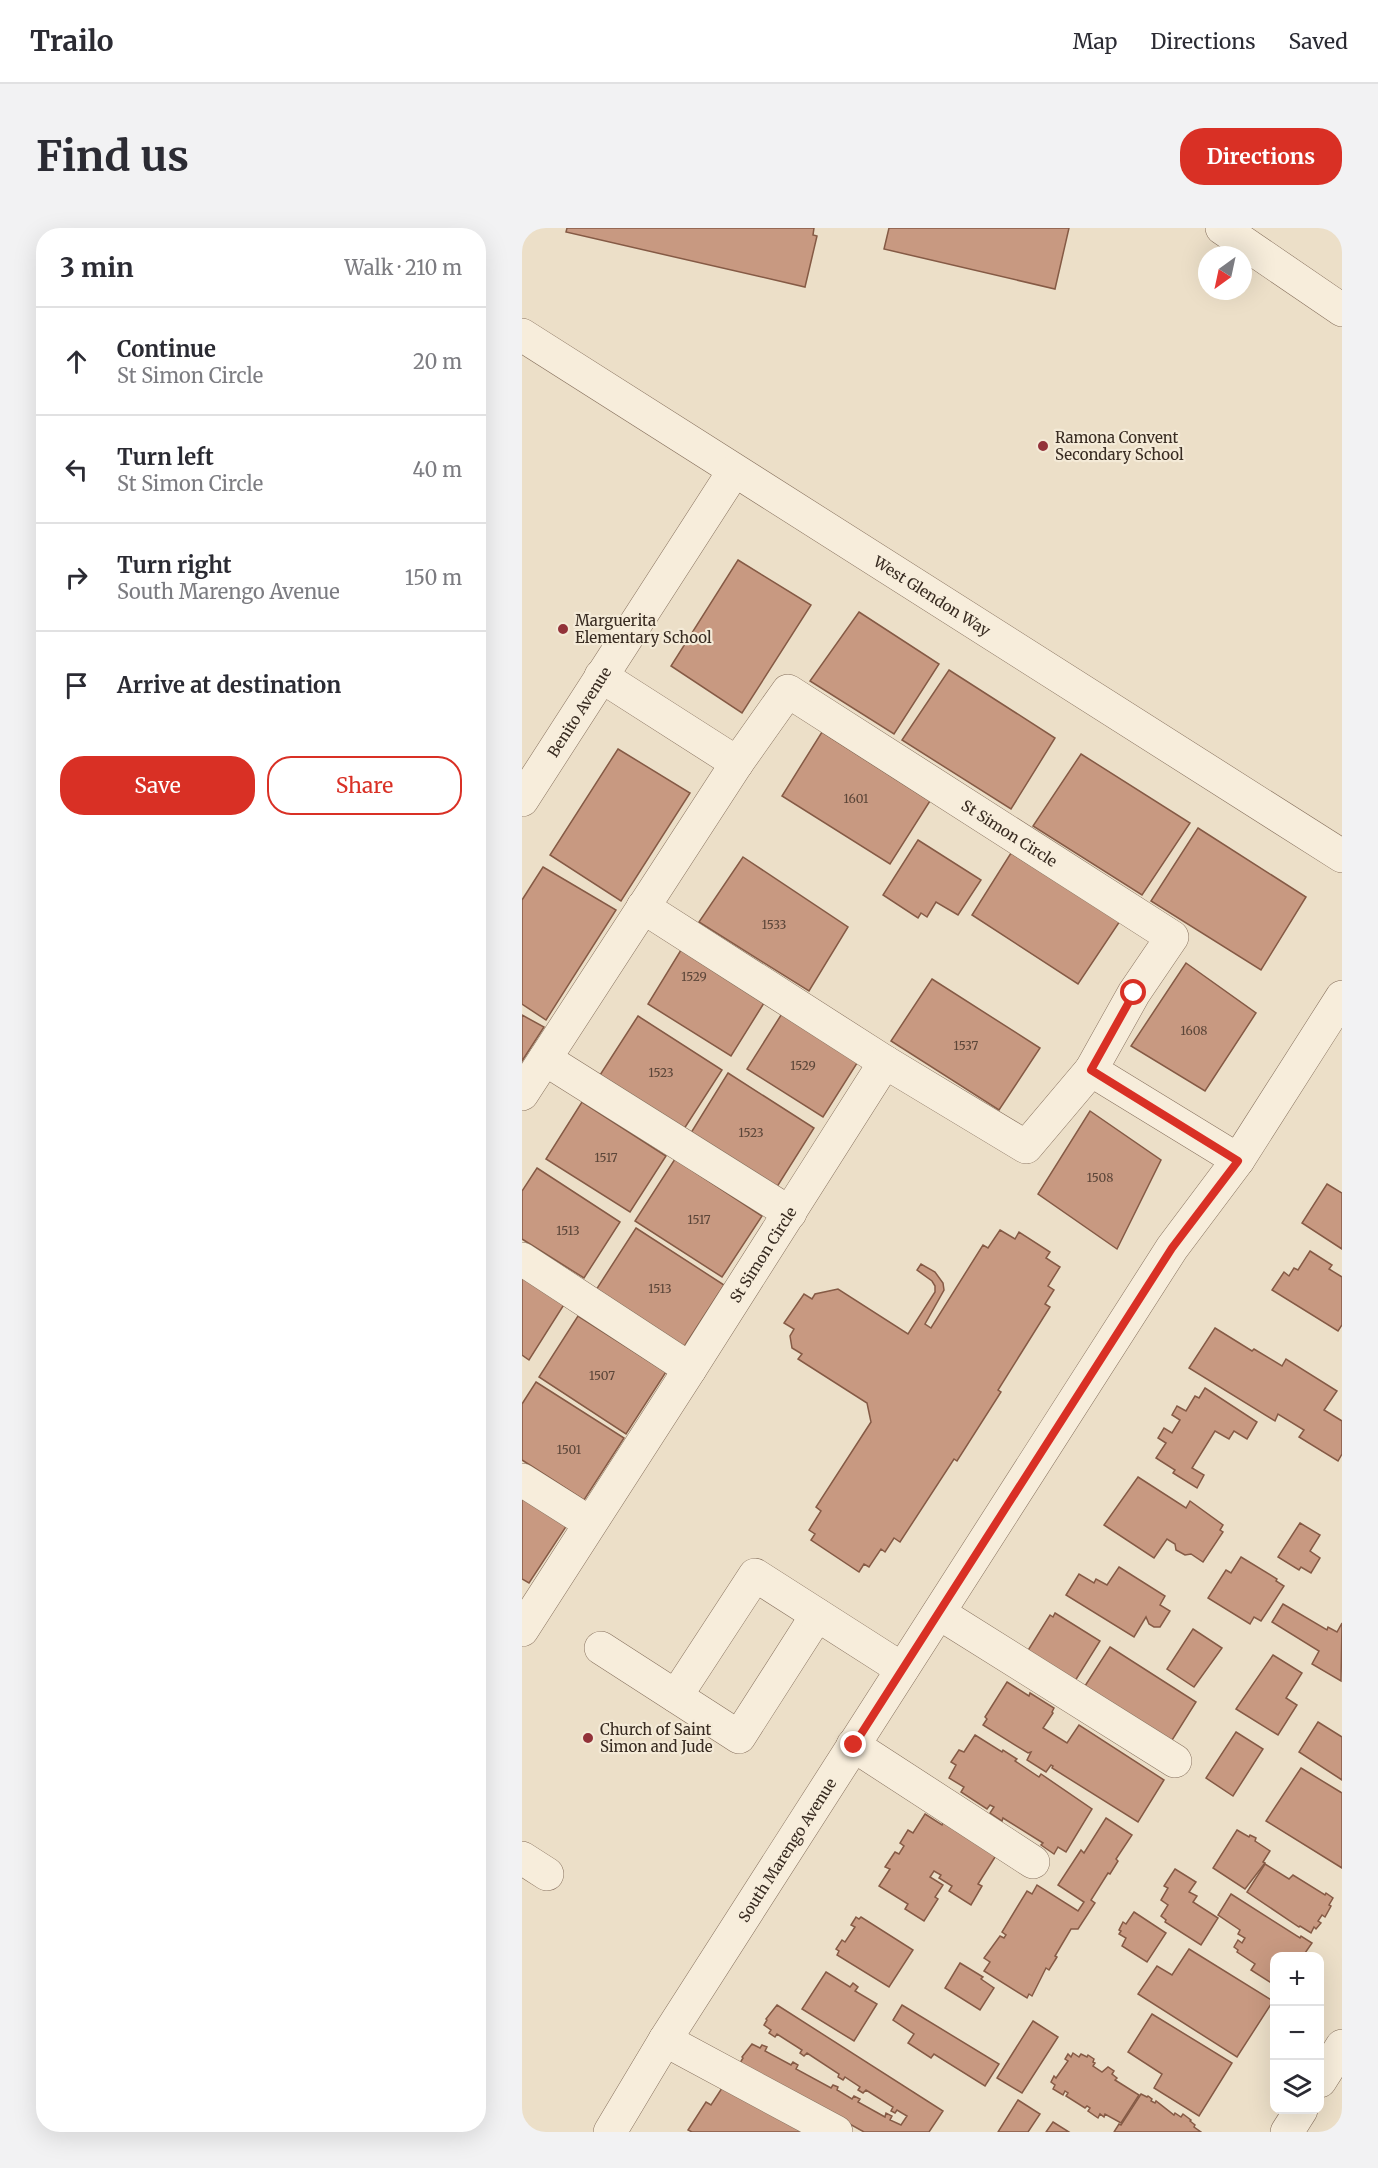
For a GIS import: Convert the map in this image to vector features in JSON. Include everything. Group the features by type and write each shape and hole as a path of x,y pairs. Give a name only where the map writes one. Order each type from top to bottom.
{"street":[{"path":"1222,228 1342,310"},
{"name":"West Glendon Way","path":"522,335 1342,856"},
{"name":"Benito Avenue","path":"522,800 734,471"},
{"path":"601,676 737,763"},
{"name":"St Simon Circle","path":"522,1094 737,763 788,691 1172,937 1134,993 1091,1070 1026,1147 885,1062 522,1630"},
{"path":"643,907 885,1062"},
{"name":"South Marengo Avenue","path":"610,2132 665,2040 1172,1248 1238,1161 1342,997"},
{"path":"545,1059 790,1213"},
{"path":"1091,1070 1238,1161"},
{"path":"522,1259 690,1369"},
{"path":"522,1480 590,1523"},
{"path":"676,1696 755,1575 902,1669"},
{"path":"939,1613 1175,1761"},
{"path":"601,1648 739,1737 817,1616"},
{"path":"854,1745 1033,1862"},
{"path":"665,2040 836,2132"},
{"path":"1324,2075 1342,2046"},
{"path":"1287,2132 1298,2114"}],"building":[{"path":"567,228 814,228 813,235 817,236 805,287 566,232"},
{"path":"889,228 1069,228 1055,289 884,249"},
{"path":"738,560 811,605 742,713 671,666"},
{"path":"859,612 939,664 894,734 810,681"},
{"path":"949,670 1055,738 1011,809 902,740"},
{"path":"822,732 930,801 890,864 782,796"},
{"path":"618,749 690,793 621,901 550,855"},
{"path":"1081,754 1190,823 1142,895 1033,826"},
{"path":"1198,828 1306,897 1261,970 1151,901"},
{"path":"918,840 981,880 958,915 936,902 927,917 921,913 918,918 883,895"},
{"path":"1011,853 1120,921 1078,984 972,915"},
{"path":"743,857 848,927 809,991 699,922"},
{"path":"543,867 616,910 546,1020 522,1004 522,900"},
{"path":"681,950 764,1003 731,1056 648,1004"},
{"path":"1186,963 1256,1013 1205,1091 1131,1046"},
{"path":"932,979 1040,1048 999,1110 891,1041"},
{"path":"783,1012 859,1060 823,1117 747,1069"},
{"path":"522,1015 544,1027 522,1061"},
{"path":"638,1016 722,1070 684,1129 600,1075"},
{"path":"728,1073 814,1128 775,1190 689,1136"},
{"path":"582,1102 666,1156 630,1212 546,1159"},
{"path":"1090,1111 1161,1160 1117,1249 1038,1194"},
{"path":"675,1159 762,1216 722,1277 635,1221"},
{"path":"537,1168 620,1222 584,1278 522,1239 522,1191"},
{"path":"1327,1184 1342,1193 1342,1249 1302,1223"},
{"path":"636,1228 724,1285 684,1347 596,1290"},
{"path":"1000,1230 1015,1239 1019,1232 1050,1252 1046,1258 1060,1267 1048,1286 1054,1290 1045,1304 1050,1307 998,1390 1001,1392 957,1461 954,1459 900,1542 894,1538 885,1552 881,1549 869,1567 864,1564 859,1572 811,1540 815,1534 809,1530 821,1511 816,1507 871,1422 867,1403 798,1359 802,1354 792,1348 790,1336 794,1329 784,1323 804,1294 812,1299 815,1294 838,1289 908,1334 935,1292 932,1281 917,1270 921,1264 935,1272 943,1283 944,1290 925,1324 931,1328 983,1245 988,1248"},
{"path":"1310,1251 1332,1265 1329,1269 1342,1277 1342,1325 1338,1331 1272,1290 1284,1272 1289,1276 1294,1268 1298,1270"},
{"path":"522,1275 565,1303 529,1360 522,1355"},
{"path":"578,1316 666,1372 626,1434 539,1377"},
{"path":"1215,1328 1282,1366 1286,1359 1337,1391 1324,1410 1342,1421 1342,1454 1338,1461 1299,1437 1304,1430 1278,1414 1275,1421 1189,1368"},
{"path":"536,1382 624,1438 584,1500 522,1460 522,1404"},
{"path":"1205,1388 1257,1422 1247,1439 1234,1431 1229,1439 1215,1431 1192,1468 1204,1475 1197,1488 1173,1473 1175,1470 1156,1458 1166,1443 1158,1438 1164,1428 1172,1433 1180,1420 1172,1415 1177,1406 1186,1411 1195,1396 1199,1398"},
{"path":"1138,1477 1186,1508 1190,1501 1223,1525 1220,1530 1223,1532 1203,1562 1191,1554 1185,1555 1176,1550 1175,1544 1167,1539 1154,1558 1104,1525"},
{"path":"522,1491 569,1522 529,1583 522,1579"},
{"path":"1300,1523 1320,1535 1310,1551 1320,1558 1311,1573 1301,1567 1299,1570 1278,1557"},
{"path":"1241,1557 1277,1579 1276,1581 1284,1586 1261,1621 1254,1617 1250,1624 1208,1598 1226,1570 1231,1573"},
{"path":"1119,1567 1165,1596 1160,1605 1170,1611 1160,1627 1149,1624 1146,1617 1134,1637 1066,1595 1079,1574 1094,1583 1096,1579 1107,1585"},
{"path":"1283,1604 1327,1630 1328,1627 1337,1632 1342,1623 1341,1681 1312,1664 1319,1651 1272,1622"},
{"path":"1055,1613 1100,1641 1075,1681 1027,1652 1050,1615 1053,1617"},
{"path":"1193,1629 1222,1648 1194,1687 1167,1669"},
{"path":"1110,1647 1196,1702 1169,1745 1083,1689"},
{"path":"1273,1655 1302,1673 1286,1698 1297,1705 1278,1735 1236,1709"},
{"path":"1007,1682 1054,1708 1043,1728 1067,1743 1079,1725 1164,1780 1138,1822 1052,1768 1053,1766 1051,1765 1046,1772 1027,1760 1031,1752 1028,1753 983,1725 987,1719 985,1717"},
{"path":"1318,1722 1342,1737 1342,1780 1299,1752"},
{"path":"1236,1732 1263,1749 1233,1796 1206,1778"},
{"path":"975,1735 1017,1759 1015,1761 1039,1777 1041,1774 1092,1809 1066,1852 1058,1847 1054,1854 1041,1845 1043,1843 1003,1818 1002,1821 990,1813 994,1807 990,1805 987,1809 961,1792 964,1787 949,1778 956,1765 951,1762 959,1750 964,1752"},
{"path":"1301,1768 1342,1793 1342,1868 1266,1821"},
{"path":"925,1814 942,1825 944,1821 997,1854 978,1884 982,1886 971,1905 949,1891 952,1886 939,1878 941,1875 934,1871 930,1877 943,1885 935,1897 938,1899 924,1921 905,1909 908,1904 879,1886 890,1869 885,1867 895,1852 899,1854 904,1846 900,1843 908,1830 913,1833"},
{"path":"1106,1818 1132,1835 1116,1859 1118,1861 1110,1874 1108,1873 1091,1900 1095,1903 1078,1929 1071,1929 1049,1970 1046,1968 1032,1996 1029,1994 1027,1998 984,1971 990,1962 984,1958 1000,1936 1004,1938 1006,1935 1002,1932 1027,1891 1032,1894 1037,1885 1078,1911 1084,1902 1058,1885 1081,1850 1084,1853"},
{"path":"1237,1830 1256,1838 1255,1841 1270,1851 1263,1862 1265,1863 1245,1889 1213,1868"},
{"path":"1265,1864 1289,1879 1293,1875 1333,1898 1325,1917 1322,1915 1318,1921 1321,1923 1316,1929 1314,1927 1311,1933 1247,1892"},
{"path":"1175,1869 1196,1882 1189,1892 1197,1896 1193,1902 1218,1918 1201,1945 1165,1922 1166,1920 1161,1916 1168,1905 1161,1900 1168,1888 1164,1886"},
{"path":"1231,1894 1300,1938 1301,1936 1312,1943 1306,1952 1270,1952 1270,1982 1251,1970 1255,1964 1237,1952 1238,1950 1234,1947 1238,1940 1242,1943 1245,1938 1238,1934 1240,1930 1218,1915"},
{"path":"1134,1912 1166,1933 1147,1962 1122,1946 1126,1938 1119,1934 1121,1931 1119,1930 1123,1922 1126,1924"},
{"path":"856,1917 859,1919 861,1917 913,1950 889,1987 837,1955 839,1951 836,1949 842,1940 845,1942 855,1927 851,1925"},
{"path":"1189,1949 1270,1999 1270,2006 1237,2057 1138,1994 1157,1966 1172,1975"},
{"path":"960,1963 983,1977 981,1979 994,1988 980,2010 945,1988"},
{"path":"826,1972 850,1987 853,1983 858,1987 855,1991 877,2004 854,2041 802,2009"},
{"path":"777,2005 943,2111 929,2132 864,2132 740,2063 752,2044 760,2048 762,2045 767,2047 765,2051 791,2065 793,2062 798,2065 796,2069 831,2088 833,2085 838,2087 837,2090 852,2099 854,2096 860,2099 858,2102 885,2117 886,2113 892,2116 890,2120 901,2125 907,2116 897,2110 895,2113 891,2111 893,2107 866,2090 863,2093 858,2090 860,2087 845,2077 843,2080 838,2077 839,2074 807,2053 804,2056 800,2053 802,2050 777,2034 775,2037 769,2033 771,2030 764,2025"},
{"path":"902,2005 999,2064 985,2086 934,2054 931,2058 908,2043 914,2034 893,2020"},
{"path":"1152,2014 1232,2063 1199,2116 1154,2088 1162,2074 1128,2052"},
{"path":"1033,2021 1058,2037 1022,2093 997,2078"},
{"path":"1073,2053 1079,2057 1081,2054 1087,2057 1088,2055 1094,2059 1093,2066 1102,2072 1108,2067 1114,2071 1112,2074 1117,2078 1115,2080 1139,2095 1121,2123 1105,2114 1104,2117 1100,2114 1098,2118 1088,2111 1090,2108 1087,2106 1085,2108 1066,2096 1068,2093 1065,2091 1063,2095 1053,2089 1055,2085 1051,2082 1054,2076 1056,2078 1068,2061 1065,2059 1068,2054 1071,2057"},
{"path":"724,2085 811,2132 692,2132 688,2130 706,2102 711,2105"},
{"path":"1141,2094 1148,2096 1155,2103 1156,2101 1174,2115 1175,2113 1181,2117 1183,2114 1201,2132 1114,2132"},
{"path":"1018,2100 1040,2114 1028,2132 998,2132"},
{"path":"1053,2122 1069,2132 1046,2132"}],"place":[{"name":"Ramona Convent Secondary School","path":"1043,446"},
{"name":"Marguerita Elementary School","path":"563,629"},
{"name":"Church of Saint Simon and Jude","path":"588,1738"}],"route":[{"path":"854,1745 1172,1248 1238,1161 1091,1070 1134,993"}]}
